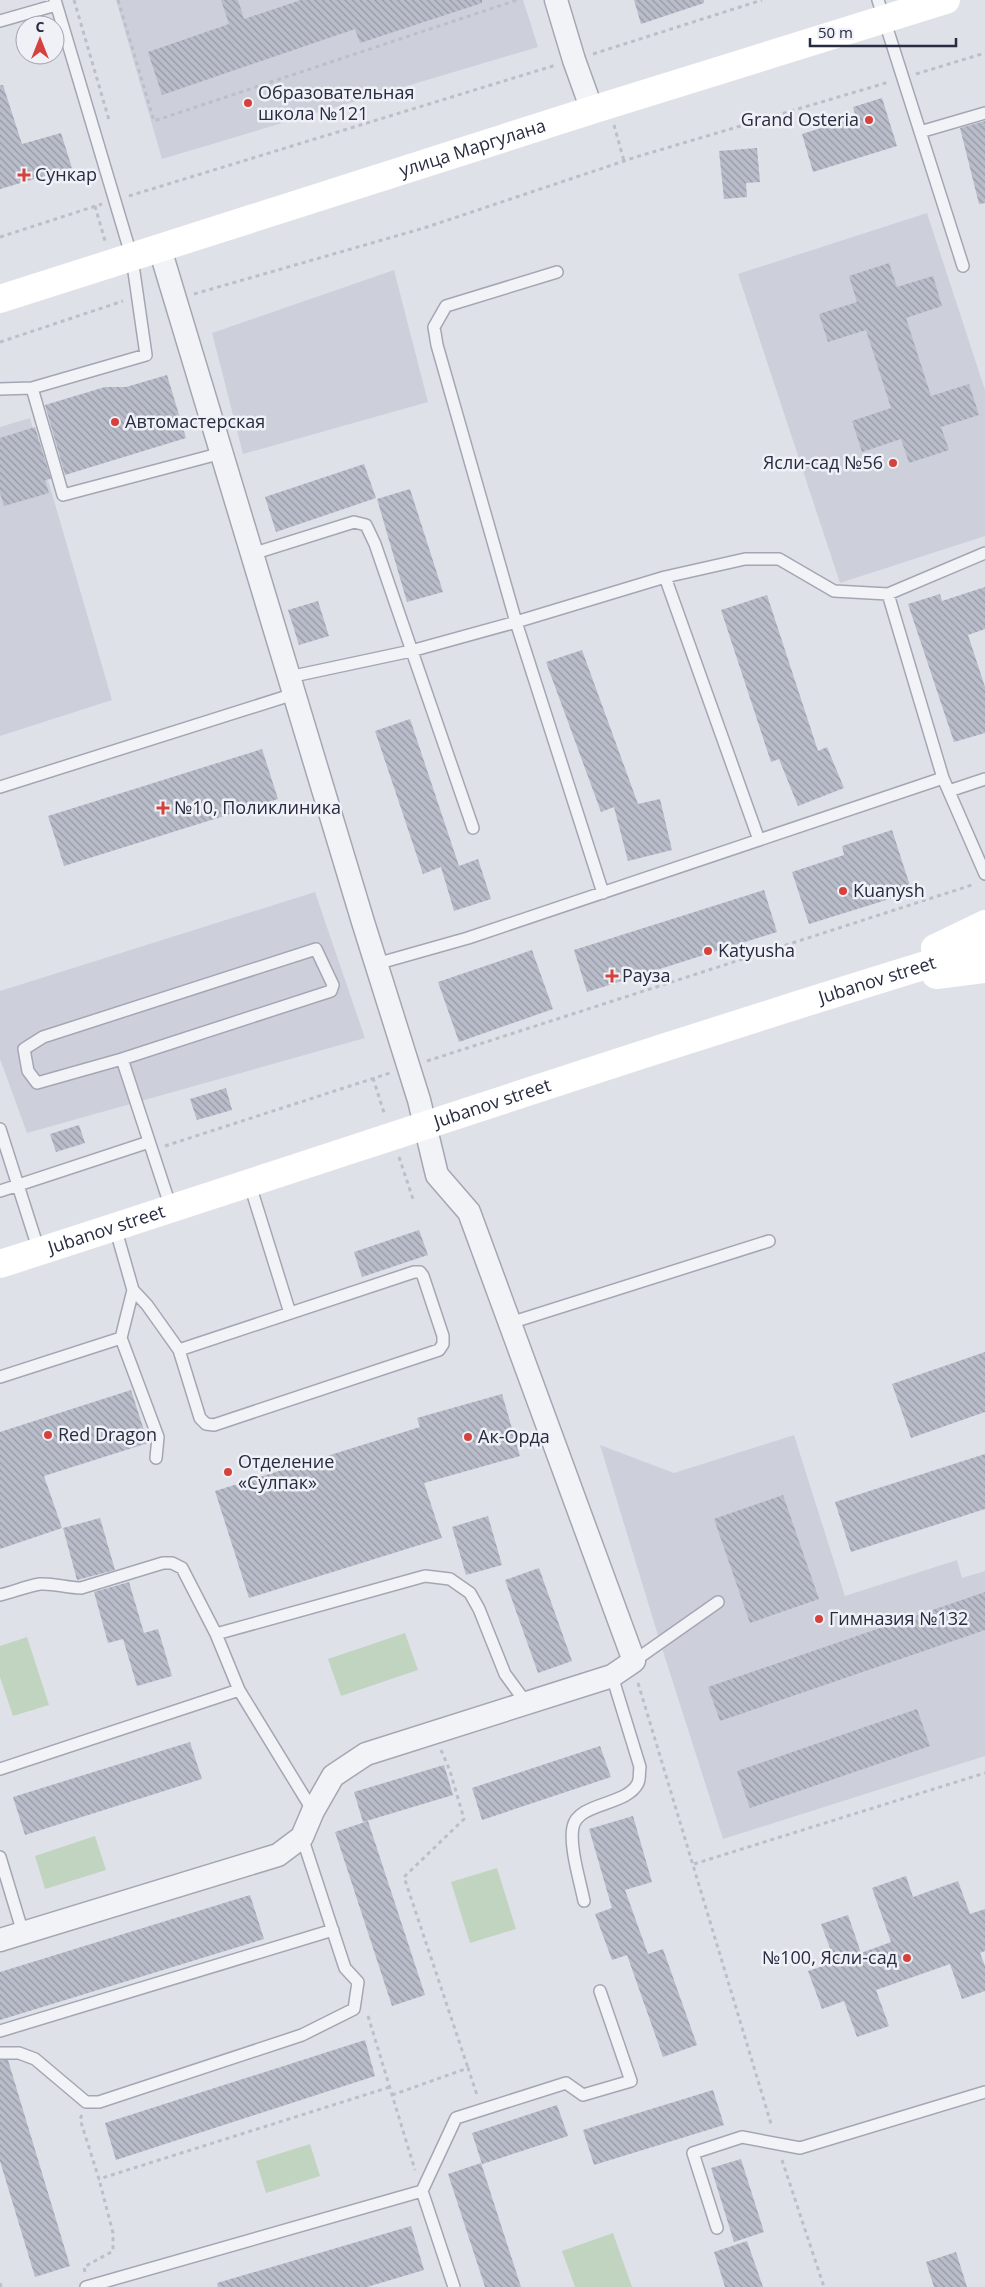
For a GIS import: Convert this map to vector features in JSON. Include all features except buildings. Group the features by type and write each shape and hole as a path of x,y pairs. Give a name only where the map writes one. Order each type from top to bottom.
{"main road":[{"name":"улица Маргулана","path":"0,299 592,110 882,10 946,0"},
{"path":"856,986 985,924"},
{"name":"Jubanov street","path":"0,1264 856,986 985,947"},
{"path":"856,986 985,969"}],"street":[{"path":"556,0 574,60 592,110"},
{"path":"0,1940 278,1855 302,1837 313,1810 333,1776 366,1754 612,1676 634,1661 469,1212 437,1175 408,1067 291,685 175,293 160,249"}],"lane":[{"path":"0,21 56,3 132,258 146,355 32,388 0,389"},
{"path":"882,10 963,266"},
{"path":"920,132 985,113"},
{"path":"557,272 446,306 434,327 440,355 516,622 603,893"},
{"path":"32,388 63,495 222,453"},
{"path":"252,554 354,522 366,526 375,544 473,828"},
{"path":"0,787 291,685 516,622 665,577 745,559 779,559 834,591 888,594 985,553"},
{"path":"665,577 758,840"},
{"path":"888,594 943,778 985,874"},
{"path":"376,964 468,938 943,778"},
{"path":"949,791 985,779"},
{"path":"316,949 333,985 331,991 122,1058 36,1083 28,1071 24,1049 43,1037 316,949"},
{"path":"122,1058 171,1208"},
{"path":"0,1129 39,1251"},
{"path":"0,1191 149,1142"},
{"path":"250,1184 290,1313"},
{"path":"115,1227 133,1290 147,1305 179,1350 200,1418 206,1424 214,1425 439,1350 443,1344 443,1336 424,1276 420,1272 414,1272 179,1350"},
{"path":"510,1323 769,1241"},
{"path":"133,1290 121,1338 158,1437 156,1458"},
{"path":"0,1377 121,1338"},
{"path":"0,1595 39,1584 81,1588 162,1563 172,1563 182,1568 216,1634 239,1690 313,1810"},
{"path":"216,1634 425,1576 450,1579 470,1593 479,1609 505,1674 527,1704"},
{"path":"634,1661 718,1602"},
{"path":"584,1900 573,1841 573,1826 582,1814 631,1793 639,1782 640,1768 612,1676"},
{"path":"0,1769 239,1690"},
{"path":"0,2053 20,2053 35,2059 86,2102 99,2102 302,2035 354,2009 358,1982 345,1968 302,1837"},
{"path":"0,1857 23,1933"},
{"path":"0,2031 333,1930"},
{"path":"454,2287 422,2191 456,2118 566,2082 583,2095 631,2081 600,1991"},
{"path":"717,2228 693,2153 742,2137 800,2148 985,2092"},
{"path":"87,2287 422,2191"}],"path":[{"path":"74,0 109,121"},
{"path":"118,0 154,121 517,0"},
{"path":"0,237 762,0"},
{"path":"175,293 196,294 415,230 636,157 985,53"},
{"path":"128,186 130,195"},
{"path":"0,342 138,297"},
{"path":"149,1142 162,1147 976,883"},
{"path":"634,1661 638,1683 777,2144 824,2287"},
{"path":"433,1733 450,1771 464,1819 404,1877 481,2110"},
{"path":"694,1864 985,1773"},
{"path":"358,1982 422,2191"},
{"path":"392,2094 468,2068"},
{"path":"99,2179 390,2087"},
{"path":"86,2102 80,2119 99,2179 113,2233 113,2251 84,2267 87,2287"},
{"path":"0,2283 1,2287"}],"shaded area":[{"name":"Образовательная школа №121","path":"116,0 523,0 538,47 162,159"},
{"name":"Ясли-сад №56","path":"927,213 985,390 985,536 840,583 738,274"},
{"path":"394,270 428,402 243,454 212,333"},
{"path":"30,418 112,700 0,736 0,427"},
{"path":"315,892 365,1038 27,1133 0,1059 0,991"},
{"name":"Гимназия №132","path":"794,1435 845,1596 957,1560 962,1578 985,1571 985,1756 723,1839 600,1445 674,1473"}],"green space":[{"path":"405,1633 418,1670 341,1696 328,1659"},
{"path":"27,1637 49,1705 13,1716 0,1677 0,1646"},
{"path":"95,1836 106,1870 45,1889 35,1856"},
{"path":"497,1868 516,1929 470,1943 451,1882"},
{"path":"310,2144 320,2176 266,2193 256,2161"},
{"path":"613,2233 632,2287 575,2287 562,2251"}],"place":[{"name":"Образовательная школа №121","path":"248,103"},
{"name":"Grand Osteria","path":"869,120"},
{"name":"Сункар","path":"24,175"},
{"name":"Автомастерская","path":"115,422"},
{"name":"Ясли-сад №56","path":"893,463"},
{"name":"№10, Поликлиника","path":"163,808"},
{"name":"Kuanysh","path":"843,891"},
{"name":"Katyusha","path":"708,951"},
{"name":"Рауза","path":"612,976"},
{"name":"Red Dragon","path":"48,1435"},
{"name":"Ак-Орда","path":"468,1437"},
{"name":"Отделение «Сулпак»","path":"228,1472"},
{"name":"Гимназия №132","path":"819,1619"},
{"name":"№100, Ясли-сад","path":"907,1958"}]}
